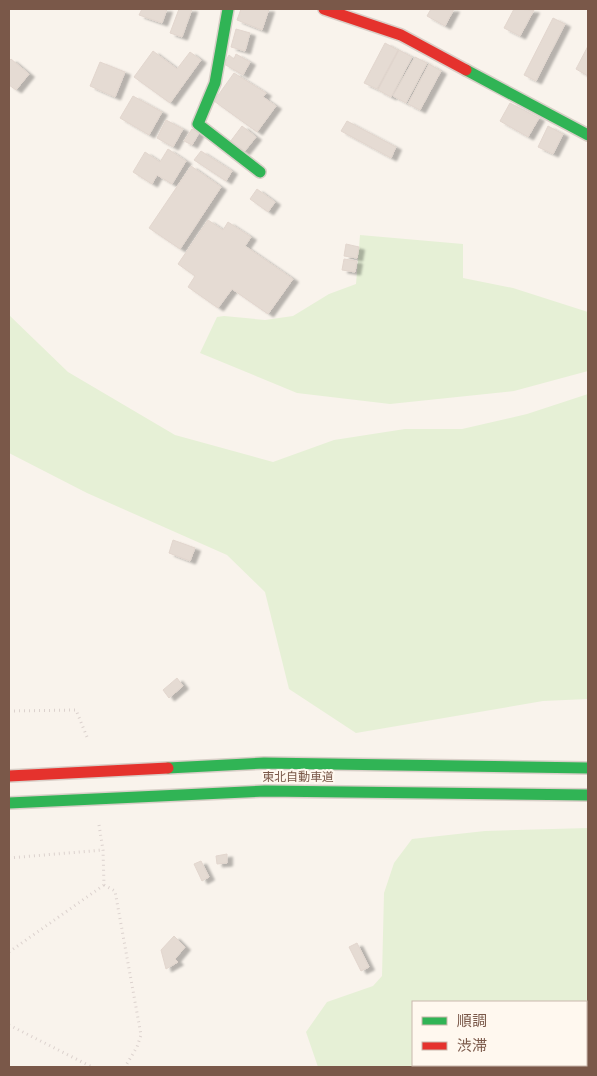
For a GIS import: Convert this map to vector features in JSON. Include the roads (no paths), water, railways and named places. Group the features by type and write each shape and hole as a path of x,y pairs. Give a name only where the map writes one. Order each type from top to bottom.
{"main road":[{"path":"228,9 215,83 198,124 260,172"},
{"path":"324,9 401,35 588,136"},
{"name":"東北自動車道","path":"9,776 264,763 588,768"},
{"name":"東北自動車道","path":"9,804 265,790 588,795"}]}
